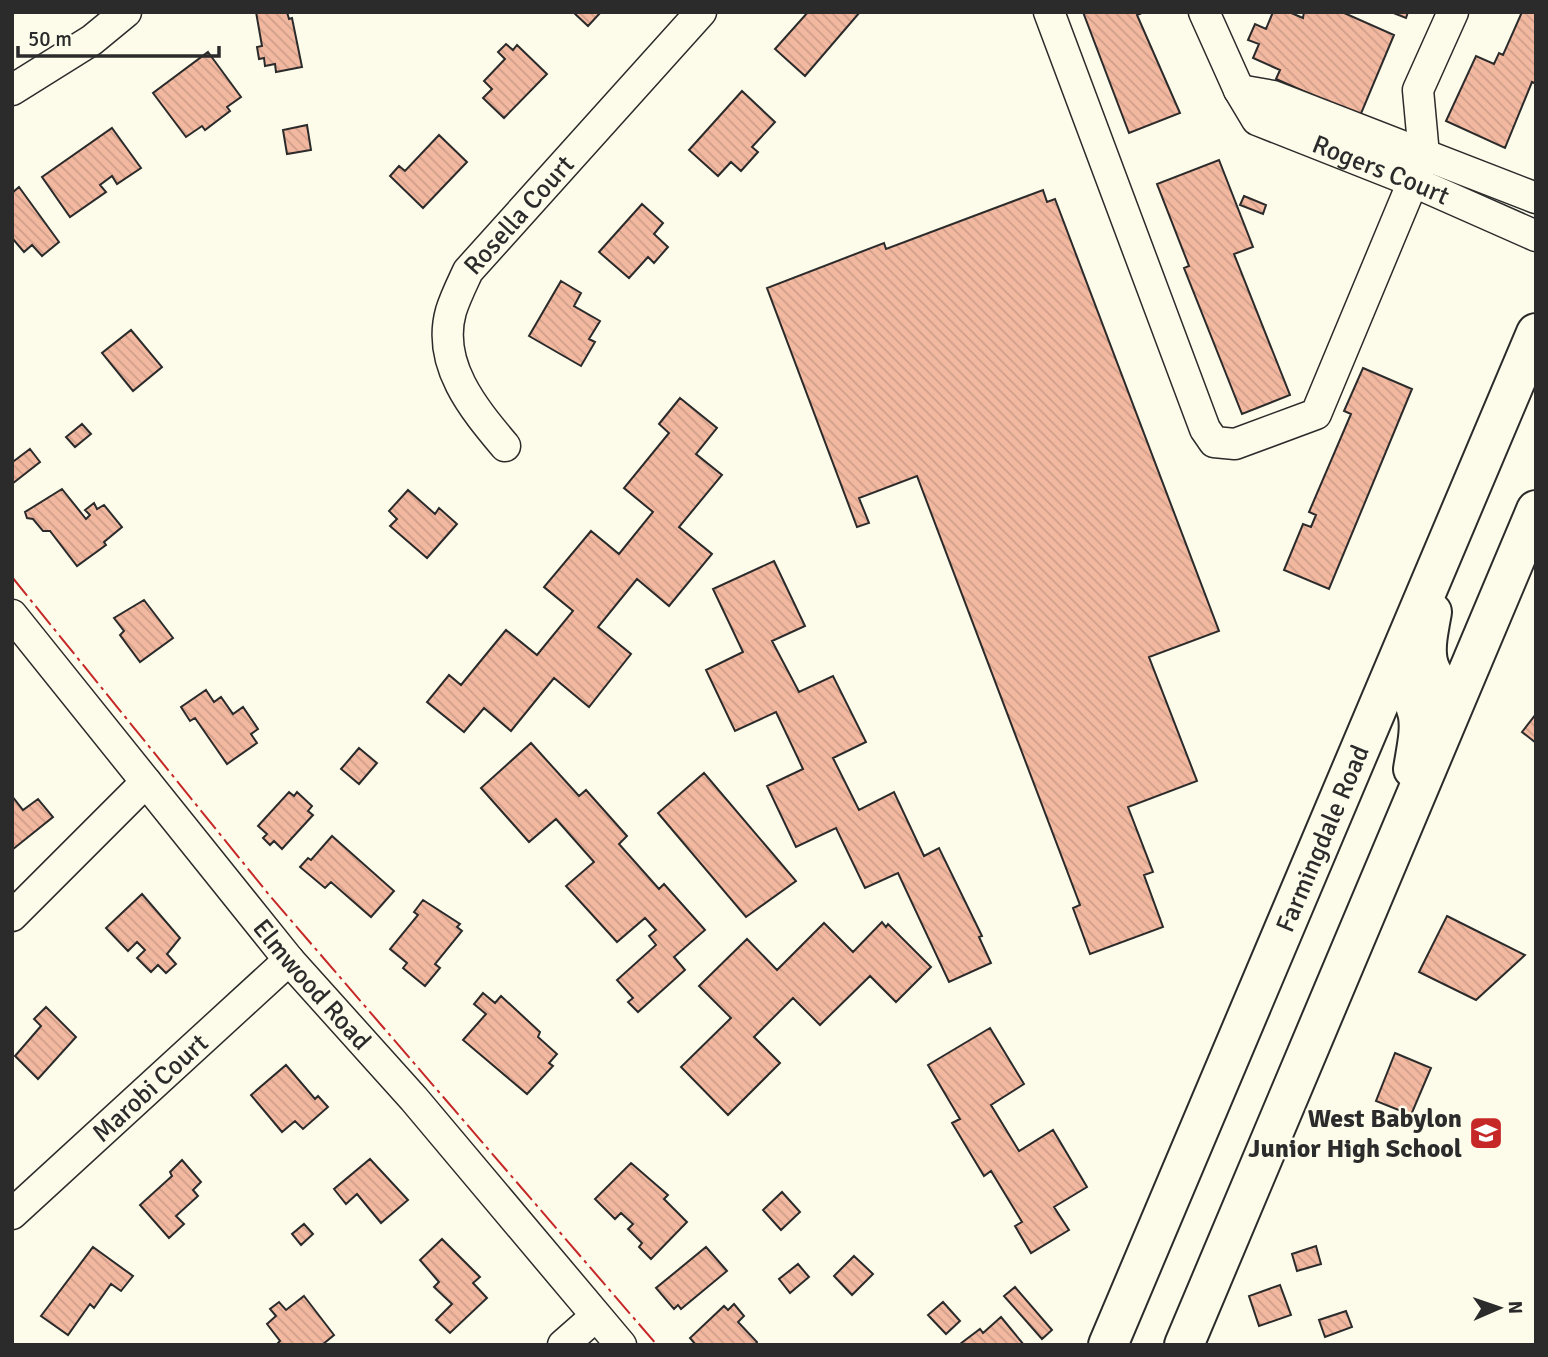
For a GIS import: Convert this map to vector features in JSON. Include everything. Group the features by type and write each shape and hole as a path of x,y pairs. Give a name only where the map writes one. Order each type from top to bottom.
{"main road":[{"name":"Farmingdale Road","path":"1110,1343 1536,333"},
{"path":"1184,1345 1536,510"},
{"path":"1443,552 1426,648 1426,662 1436,681 1455,700"},
{"path":"1392,676 1408,690 1418,711 1419,733 1404,823"}],"street":[{"path":"12,90 92,40 126,12"},
{"name":"Rosella Court","path":"505,446 466,399 450,355 450,313 468,271 702,12"},
{"path":"1049,12 1205,429 1214,442 1236,444 1316,414 1419,168 1418,90 1452,12"},
{"name":"Rogers Court","path":"1204,12 1239,90 1273,96 1419,168 1536,236"},
{"name":"Rogers Court","path":"1419,168 1536,198"},
{"name":"Elmwood Road","path":"12,615 289,960 414,1099 621,1345"},
{"path":"12,916 146,782"},
{"name":"Marobi Court","path":"12,1214 289,960"},
{"path":"563,1345 596,1316"}],"building":[{"path":"256,12 287,12 289,19 292,18 302,67 276,72 275,64 265,66 264,58 259,59 257,47 262,46"},
{"path":"573,12 601,12 588,26"},
{"path":"808,12 860,12 805,76 775,49"},
{"path":"1083,12 1144,12 1137,15 1180,113 1129,133"},
{"path":"1273,12 1289,12 1303,18 1304,12 1342,12 1394,35 1360,116 1276,79 1280,70 1253,58 1259,44 1248,40 1255,24 1266,29"},
{"path":"1391,12 1408,12 1406,18"},
{"path":"1522,12 1536,12 1536,84 1532,82 1505,148 1446,121 1476,56 1494,64 1499,53 1503,55"},
{"path":"506,44 513,50 517,45 547,74 504,118 483,98 492,89 484,81 505,59 498,52"},
{"path":"208,52 241,97 227,107 230,111 205,130 202,126 186,137 153,93"},
{"path":"742,91 775,122 752,147 758,152 741,171 731,162 718,176 689,150"},
{"path":"307,125 311,150 287,154 283,130"},
{"path":"112,128 141,168 117,184 112,176 100,185 106,192 70,217 42,177"},
{"path":"439,135 467,162 423,208 390,176 399,166 405,171"},
{"path":"1219,160 1253,247 1234,254 1290,395 1242,414 1184,268 1189,266 1157,184"},
{"path":"19,187 59,242 42,256 32,245 24,252 12,238 12,193"},
{"path":"1043,190 1047,202 1055,199 1219,631 1149,657 1197,781 1128,807 1153,872 1144,875 1163,927 1090,954 1073,908 1080,905 917,476 859,498 869,523 857,527 767,288 884,243 886,249"},
{"path":"1244,196 1266,205 1263,214 1240,205"},
{"path":"642,204 663,223 654,234 668,247 654,263 648,257 629,278 599,252"},
{"path":"561,281 581,293 574,306 600,321 589,339 595,342 581,366 529,336"},
{"path":"131,330 162,367 133,391 102,353"},
{"path":"1363,368 1412,389 1329,589 1284,570 1303,524 1311,527 1316,515 1309,512 1351,414 1344,411"},
{"path":"680,398 717,428 696,454 722,475 679,527 712,554 669,606 637,579 598,627 631,654 589,707 554,678 511,731 484,708 464,732 427,702 449,675 461,685 506,630 537,655 573,611 544,587 591,531 619,554 653,512 624,488 669,433 659,424"},
{"path":"82,424 91,434 75,447 66,437"},
{"path":"30,449 40,462 12,484 12,459 14,461"},
{"path":"62,489 86,519 90,515 85,510 94,503 97,509 104,505 122,527 104,542 106,545 77,566 50,531 43,531 33,519 27,518 25,512"},
{"path":"408,490 435,514 439,508 457,524 427,558 390,526 397,519 389,511"},
{"path":"774,561 805,626 772,641 799,692 833,676 866,742 833,758 859,810 894,792 924,856 939,848 982,936 979,937 991,963 949,982 898,873 865,888 836,828 796,847 767,786 803,769 776,712 735,731 706,670 743,652 713,589"},
{"path":"144,600 173,638 140,662 120,635 124,631 114,618"},
{"path":"206,690 214,702 221,697 233,714 243,707 258,729 251,734 257,743 227,764 195,718 190,721 181,707"},
{"path":"1536,714 1536,743 1522,732"},
{"path":"531,743 579,796 586,790 627,836 619,844 659,889 664,884 705,930 674,957 685,970 638,1012 628,1002 633,998 617,980 656,945 649,936 656,930 645,918 617,942 566,886 594,862 556,819 529,842 481,788"},
{"path":"359,748 377,763 359,784 341,769"},
{"path":"704,773 796,881 746,917 658,813"},
{"path":"289,792 294,796 297,792 312,806 308,811 313,815 282,849 274,841 270,845 263,838 267,834 258,826"},
{"path":"12,796 23,810 38,799 53,817 12,850"},
{"path":"332,836 394,891 371,917 331,882 325,888 300,867 308,858 311,860"},
{"path":"142,894 180,938 167,954 176,964 166,973 158,965 151,972 137,958 145,950 137,942 128,951 106,928"},
{"path":"423,900 460,924 457,927 462,931 435,964 440,968 425,986 403,968 407,963 390,949 418,915 414,912"},
{"path":"1447,916 1525,955 1476,1000 1419,972"},
{"path":"882,922 886,927 888,924 931,967 896,1002 870,976 820,1025 793,998 754,1037 780,1063 728,1115 681,1067 731,1018 699,986 747,939 777,970 824,923 853,952"},
{"path":"483,993 495,1003 501,996 540,1032 538,1037 557,1054 549,1063 553,1066 527,1094 463,1040 486,1014 474,1004"},
{"path":"46,1007 76,1037 38,1079 15,1056 41,1026 34,1019"},
{"path":"990,1028 1024,1084 991,1105 1019,1151 1053,1130 1087,1187 1054,1207 1069,1230 1031,1253 1015,1226 1022,1222 991,1171 984,1176 952,1123 960,1119 928,1065"},
{"path":"1395,1053 1431,1068 1411,1115 1376,1101"},
{"path":"286,1065 315,1099 318,1096 328,1107 303,1129 295,1121 282,1132 251,1095"},
{"path":"370,1159 408,1200 381,1223 357,1194 346,1204 334,1189"},
{"path":"182,1160 201,1182 193,1190 198,1196 176,1216 184,1224 169,1238 140,1205 172,1176 170,1172"},
{"path":"631,1163 668,1195 664,1199 687,1222 651,1259 639,1247 642,1243 628,1229 633,1224 621,1213 615,1219 595,1199"},
{"path":"782,1192 800,1212 781,1230 763,1210"},
{"path":"304,1224 313,1234 301,1245 292,1234"},
{"path":"442,1239 480,1277 473,1283 487,1298 450,1333 436,1320 452,1304 434,1287 439,1282 420,1260"},
{"path":"1316,1246 1321,1264 1297,1271 1292,1254"},
{"path":"93,1247 133,1276 121,1291 111,1284 94,1308 90,1304 68,1335 41,1316"},
{"path":"706,1247 727,1271 681,1309 678,1305 674,1309 656,1288"},
{"path":"854,1256 873,1274 852,1295 834,1276"},
{"path":"798,1264 809,1277 790,1293 779,1279"},
{"path":"1280,1285 1291,1315 1259,1326 1249,1296"},
{"path":"1015,1287 1052,1330 1042,1339 1004,1296"},
{"path":"304,1296 334,1335 322,1345 276,1345 280,1341 267,1324 276,1316 270,1309 279,1302 286,1310"},
{"path":"943,1302 960,1321 946,1334 928,1315"},
{"path":"734,1304 744,1316 738,1322 757,1342 755,1345 696,1345 690,1338 724,1306 728,1310"},
{"path":"1346,1311 1352,1327 1325,1337 1319,1320"},
{"path":"1001,1317 1024,1345 960,1344 980,1329 983,1333"}],"power":[{"path":"12,577 270,896 657,1345"}],"place":[{"name":"West Babylon Junior High School","path":"1486,1133"}]}
